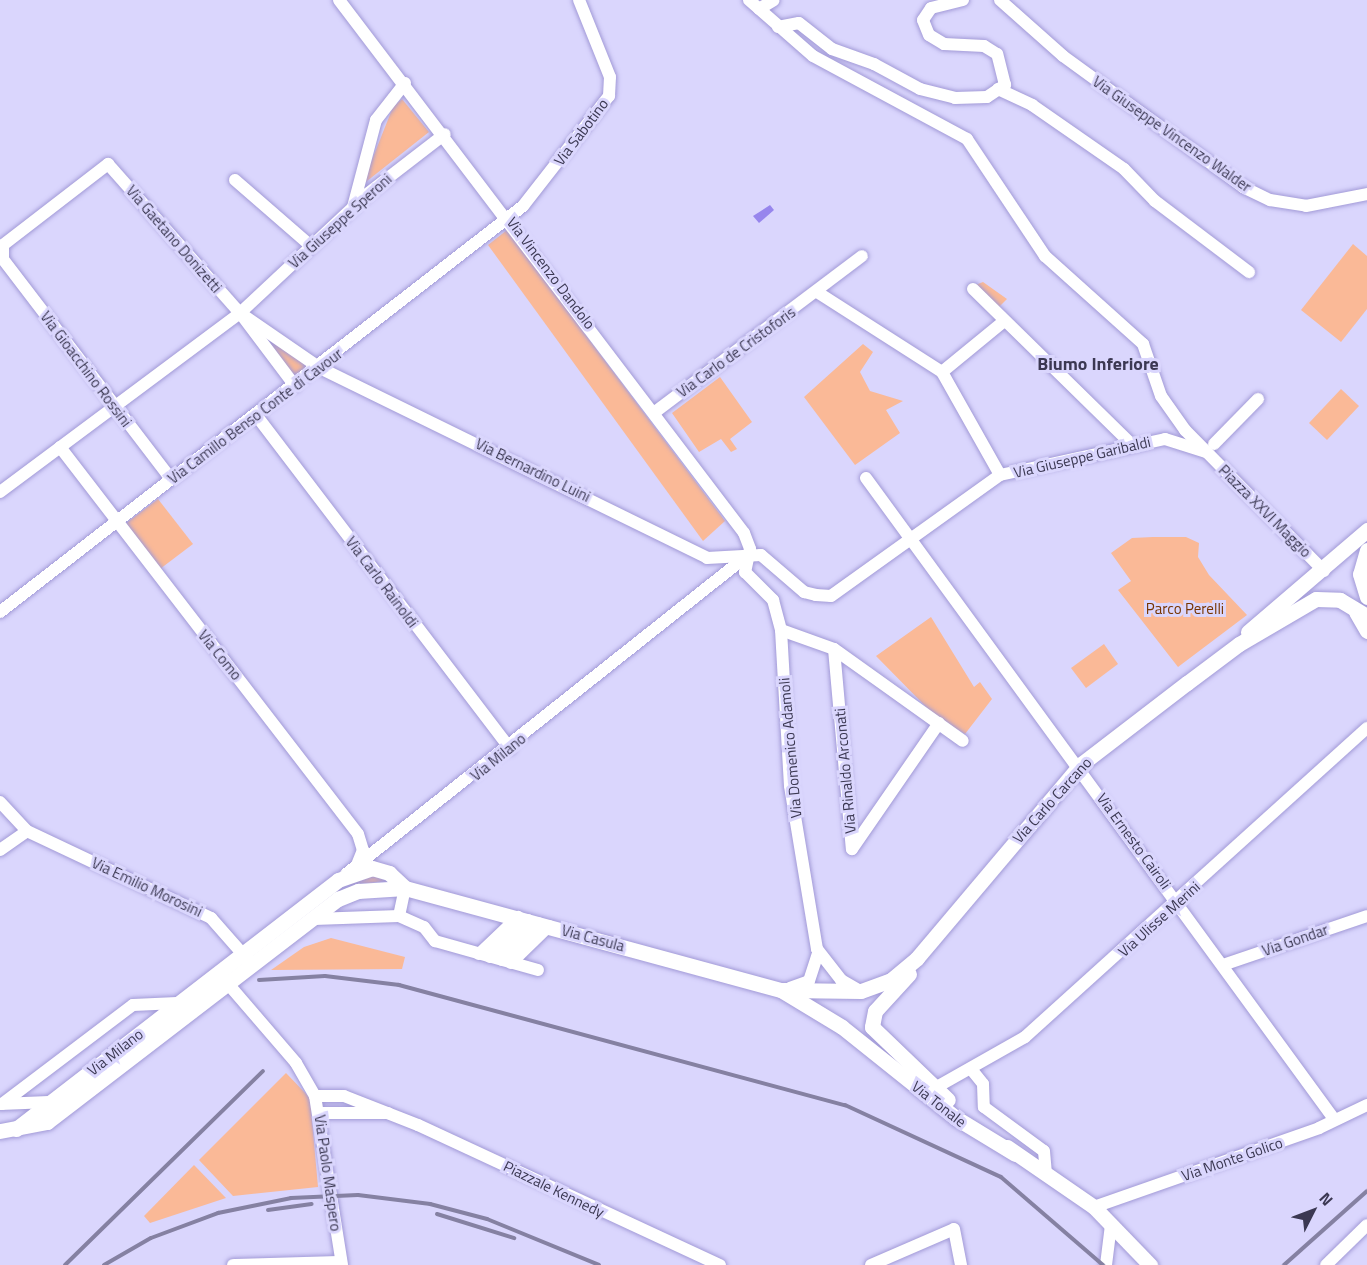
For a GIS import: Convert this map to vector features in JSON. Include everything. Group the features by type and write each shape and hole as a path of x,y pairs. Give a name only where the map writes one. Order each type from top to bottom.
{"main road":[{"name":"Via Carlo Carcano","path":"873,1042 871,1022 879,1006 1080,765 1239,644 1341,556 1363,550 1367,530"},
{"path":"1363,550 1361,581 1367,597"},
{"name":"Via Carlo Carcano","path":"1239,644 1319,598 1340,600 1361,614"},
{"path":"1361,614 1367,630"},
{"name":"Via Casula","path":"338,880 372,868 389,873 405,888"},
{"name":"Via Milano","path":"0,1131 47,1122 338,880"},
{"name":"Via Casula","path":"329,905 358,891 405,888 781,990"},
{"name":"Via Milano","path":"247,958 302,925 329,905"},
{"name":"Via Carlo Carcano","path":"861,992 891,980 917,958"},
{"name":"Via Milano","path":"16,1129 177,1004 222,977"},
{"path":"781,990 861,992"},
{"path":"781,990 873,1042"},
{"name":"Via Tonale","path":"873,1042 935,1088 1015,1154"},
{"name":"Via Tonale","path":"873,1042 956,1118 1094,1207 1150,1265"}],"street":[{"name":"Via Vincenzo Dandolo","path":"339,0 445,134 734,518 749,543 749,554"},
{"name":"Via Sabotino","path":"509,218 609,96 610,77 579,0"},
{"path":"749,0 778,27 799,23 832,50 874,64 920,89 955,98 987,97 1005,85 1004,68 997,54 984,46 944,44 929,35 923,20 931,8 963,0"},
{"path":"759,9 774,0"},
{"name":"Via Giuseppe Vincenzo Walder","path":"1000,0 1063,56 1243,187 1270,200 1306,206 1367,194"},
{"name":"Piazza XXVI Maggio","path":"778,27 813,56 967,139 1045,256 1143,344 1171,412 1324,571"},
{"path":"353,207 376,120 405,83"},
{"path":"998,89 1032,105 1124,169 1155,201 1249,272"},
{"name":"Via Giuseppe Speroni","path":"0,492 240,313 353,207 445,134"},
{"name":"Via Gaetano Donizetti","path":"3,258 3,245 108,164 240,313"},
{"path":"234,180 311,246"},
{"name":"Via Camillo Benso Conte di Cavour","path":"0,612 171,479 320,368 509,218"},
{"name":"Via Carlo de Cristoforis","path":"655,412 862,256"},
{"name":"Via Gioacchino Rossini","path":"3,258 171,479"},
{"path":"821,288 942,372 1000,475"},
{"path":"973,289 999,318 1130,443"},
{"path":"240,313 295,386"},
{"name":"Via Bernardino Luini","path":"240,313 320,368 707,558 749,554"},
{"path":"942,372 999,318"},
{"name":"Piazza XXVI Maggio","path":"1209,449 1258,399"},
{"name":"Via Carlo Rainoldi","path":"256,415 510,748"},
{"name":"Piazza XXVI Maggio","path":"1165,439 1209,449"},
{"name":"Via Giuseppe Garibaldi","path":"749,554 761,555 804,592 831,596 910,535 1000,475 1130,443 1165,439"},
{"name":"Via Como","path":"60,447 358,834 363,850 356,867"},
{"path":"866,478 910,535"},
{"name":"Via Ernesto Cairoli","path":"910,535 1080,765 1334,1119"},
{"name":"Via Domenico Adamoli","path":"749,554 745,572 773,600 781,630 790,786 818,953 809,981 781,990"},
{"name":"Via Milano","path":"338,880 510,748 749,554"},
{"path":"781,630 834,649 963,741"},
{"name":"Via Rinaldo Arconati","path":"834,649 852,849 939,723"},
{"name":"Via Ulisse Merini","path":"935,1088 1025,1037 1179,903 1367,728"},
{"path":"0,802 27,831 0,850"},
{"name":"Via Emilio Morosini","path":"27,831 211,918 247,958"},
{"path":"399,916 405,888"},
{"path":"302,925 320,917 399,916 424,927 435,940 538,970"},
{"name":"Via Gondar","path":"1223,965 1367,916"},
{"path":"496,959 533,922"},
{"path":"496,959 533,922"},
{"name":"Via Domenico Adamoli","path":"818,953 841,981 861,992"},
{"name":"Via Paolo Maspero","path":"222,977 296,1063 315,1096 321,1113 342,1264"},
{"path":"1,1104 126,1009 141,1001 177,1004"},
{"name":"Via Tonale","path":"971,1069 982,1084 984,1107 1044,1151 1046,1175"},
{"name":"Piazzale Kennedy","path":"315,1096 344,1096 418,1125 720,1265"},
{"path":"1,1104 49,1102"},
{"name":"Via Monte Golico","path":"1094,1207 1367,1105"},
{"name":"Piazzale Kennedy","path":"321,1113 388,1113"},
{"path":"1106,1265 1111,1225"},
{"path":"1326,1265 1367,1225"},
{"path":"871,1265 954,1229 961,1265"},
{"path":"233,1265 342,1264"}],"green space":[{"path":"402,99 429,132 362,185 393,107"},
{"path":"507,230 725,521 703,541 488,245"},
{"path":"1353,244 1367,256 1367,309 1341,342 1301,310"},
{"path":"983,282 1007,299 994,312 973,286"},
{"path":"249,321 313,361 295,381"},
{"path":"863,344 873,352 860,372 870,391 903,401 886,410 900,433 855,465 804,397"},
{"path":"720,377 752,422 730,439 737,449 731,452 721,439 699,452 672,413"},
{"path":"1341,389 1359,406 1327,440 1309,423"},
{"path":"158,499 193,544 156,572 121,527"},
{"name":"Parco Perelli","path":"1186,537 1199,543 1198,557 1209,575 1247,615 1178,667 1118,590 1131,581 1111,553 1132,538"},
{"path":"931,617 974,687 980,682 992,699 965,734 935,716 876,656"},
{"path":"1104,644 1118,664 1086,688 1071,668"},
{"path":"370,874 386,881 349,885 349,883"},
{"path":"331,938 405,957 402,969 271,970 304,947"},
{"path":"286,1073 310,1098 318,1187 233,1196 199,1160"},
{"path":"194,1165 226,1198 150,1223 144,1216"}],"shaded area":[{"path":"770,205 774,210 759,223 753,216"}],"railway":[{"path":"259,980 325,976 399,985 845,1105 1001,1177 1103,1265"},
{"path":"65,1265 263,1071"},
{"path":"1284,1265 1367,1191"},
{"path":"104,1265 151,1238 218,1213 291,1198 358,1195 430,1204 487,1219 599,1265"},
{"path":"268,1210 312,1204"},
{"path":"437,1214 514,1238"}],"district":[{"name":"Biumo Inferiore","path":"1098,364"}]}
